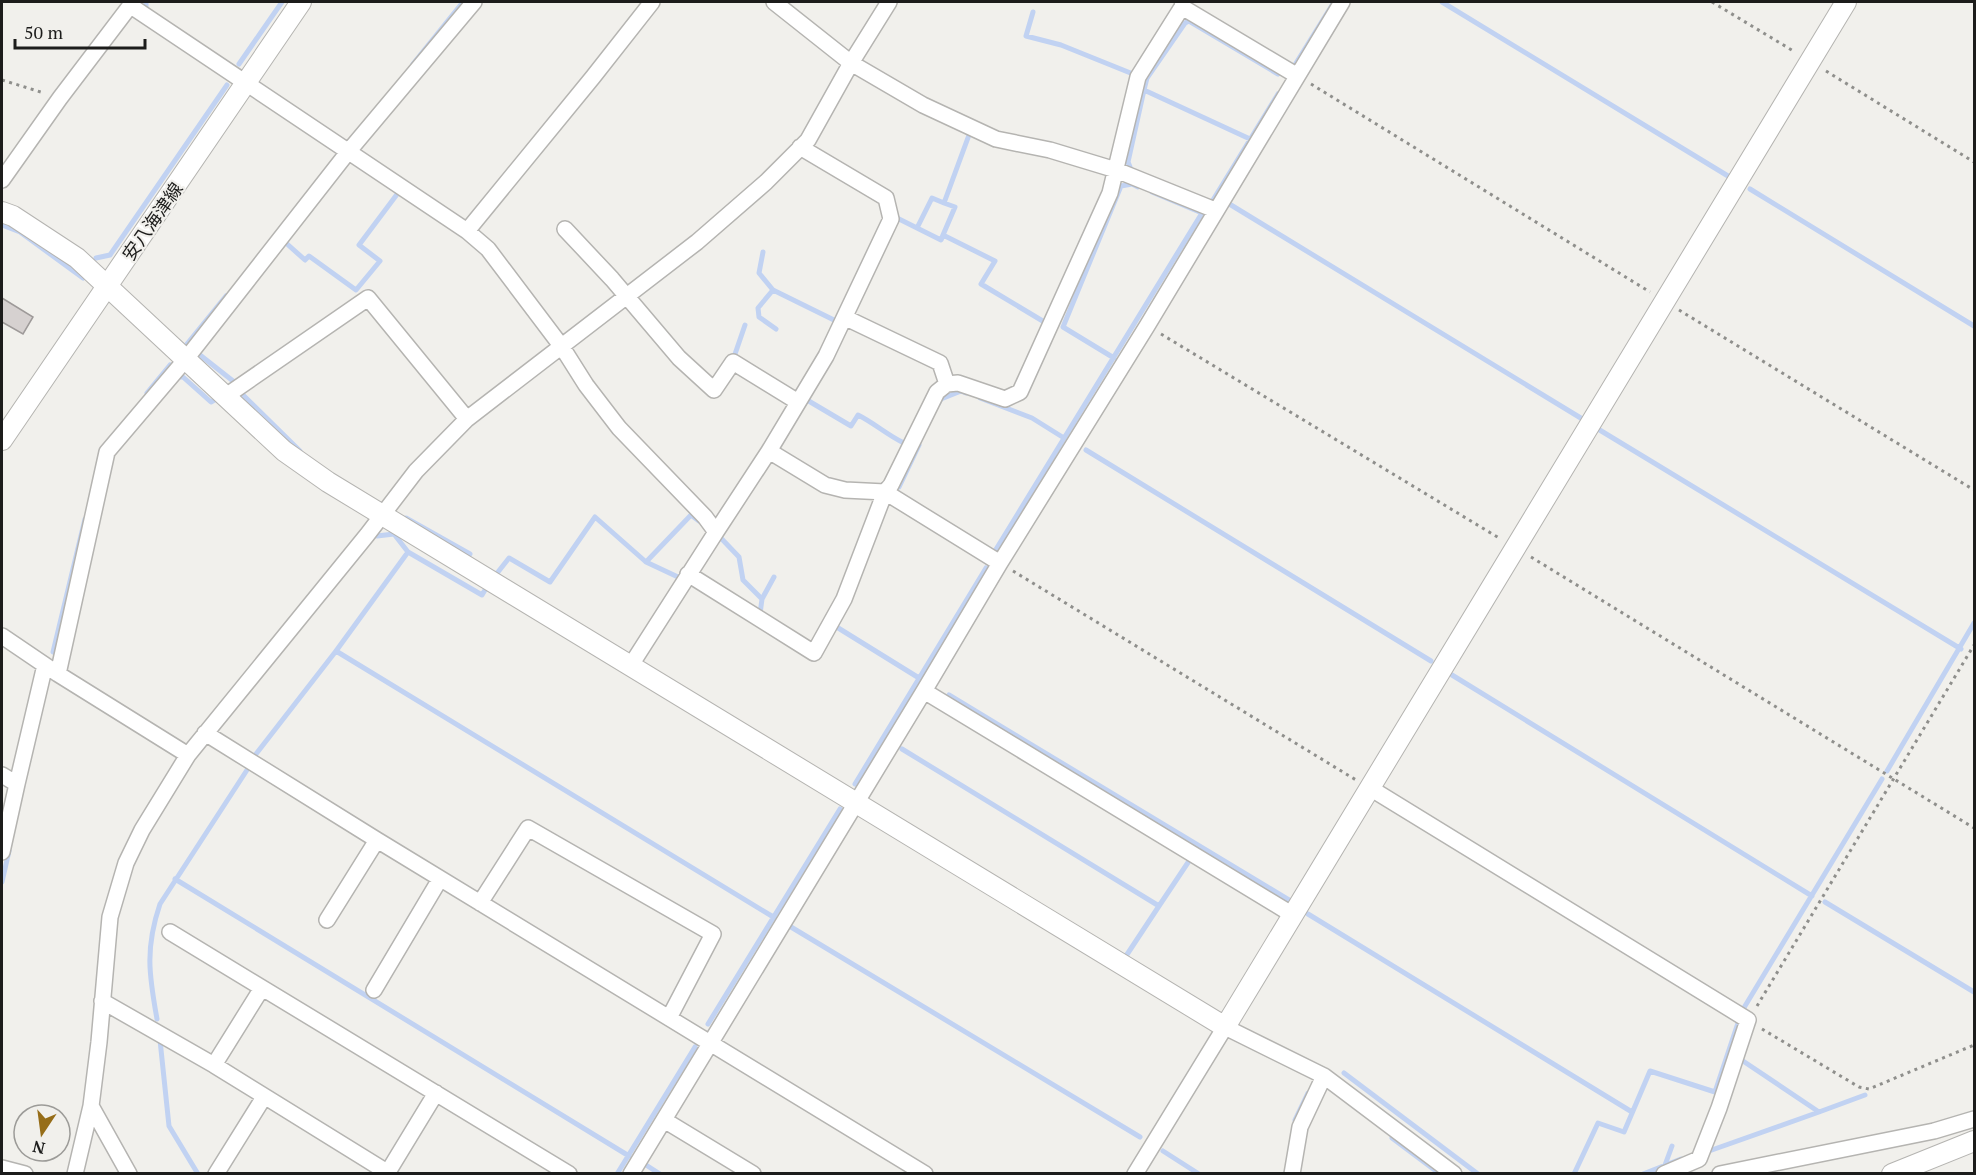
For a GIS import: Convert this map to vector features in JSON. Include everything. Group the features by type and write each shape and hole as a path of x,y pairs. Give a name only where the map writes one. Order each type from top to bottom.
{"street":[{"name":"安八海津線","path":"2,440 301,2"},
{"path":"2,852 17,784 52,670 107,452 186,359 348,152 474,2"},
{"path":"467,231 652,2"},
{"path":"774,2 851,63 923,105 996,139 1050,150 1116,170 1215,210"},
{"path":"75,1173 91,1106 110,917 126,863 142,830 188,755 416,471 467,419 723,219 766,182 801,147 889,2"},
{"path":"632,1173 1342,2"},
{"path":"1135,1173 1846,2"},
{"path":"2,180 60,98 132,4 246,84 467,231 488,249 562,347 585,385 619,429 716,531"},
{"path":"688,574 814,653 844,599 885,492 891,485 937,392 947,384 958,383 1005,399 1020,392 1110,193 1138,77 1182,4 1296,75"},
{"path":"631,665 769,451 826,356 891,219 886,198 801,147"},
{"path":"2,212 13,216 77,258 284,451 328,482 1225,1027 1324,1076 1454,1173"},
{"path":"565,229 627,296 679,358 714,390 733,362 798,402"},
{"path":"226,396 368,298 467,419"},
{"path":"846,318 940,363 947,384"},
{"path":"769,451 825,485 845,490 885,492 1000,563"},
{"path":"2,636 188,755"},
{"path":"924,691 1293,915"},
{"path":"205,733 376,840 925,1173"},
{"path":"2,775 17,784"},
{"path":"1370,788 1748,1020 1719,1108 1699,1159 1664,1173"},
{"path":"480,903 528,828 713,934 669,1018"},
{"path":"327,920 376,840"},
{"path":"374,990 440,879"},
{"path":"171,932 569,1173"},
{"path":"214,1065 262,987"},
{"path":"102,1001 214,1065 389,1173 436,1093"},
{"path":"1292,1173 1300,1127 1324,1076"},
{"path":"216,1173 264,1097"},
{"path":"91,1106 129,1173"},
{"path":"1720,1173 1934,1131 1974,1119"},
{"path":"664,1120 753,1173"},
{"path":"1892,1173 1974,1142"},
{"path":"2,1168 25,1173"}],"path":[{"path":"1712,2 1974,162"},
{"path":"1296,75 1974,490"},
{"path":"2,80 60,98"},
{"path":"1147,326 1974,828"},
{"path":"1000,563 1370,788"},
{"path":"1974,645 1748,1020 1860,1087 1869,1089 1974,1045"}],"building":[{"path":"2,298 33,317 23,334 2,322"}],"waterway":[{"path":"146,2 146,10"},
{"path":"239,64 282,2"},
{"path":"413,64 463,2"},
{"path":"1293,68 1334,2"},
{"path":"1442,2 1728,176"},
{"path":"1033,12 1026,36 1061,45 1133,74"},
{"path":"1144,90 1147,78 1185,23 1189,21 1278,74"},
{"path":"96,258 110,255 227,85"},
{"path":"1130,167 1128,162 1144,90 1250,139"},
{"path":"1213,200 1278,94"},
{"path":"943,235 955,207 944,203 969,135"},
{"path":"1121,186 1132,184 1138,187"},
{"path":"1114,358 1063,327 1121,186"},
{"path":"1750,189 1974,326"},
{"path":"995,551 1202,213 1152,192"},
{"path":"286,243 305,260 309,256 356,290 380,261 359,245 398,193"},
{"path":"917,228 932,198 944,203"},
{"path":"1231,205 1584,420"},
{"path":"895,217 941,240 943,235 995,261 981,284 1046,323"},
{"path":"2,225 20,232 83,278"},
{"path":"763,252 759,273 773,290 838,322"},
{"path":"773,290 758,308 759,317 776,329"},
{"path":"187,344 226,296"},
{"path":"734,357 745,325"},
{"path":"200,355 233,381"},
{"path":"147,393 170,365"},
{"path":"177,377 183,377 211,402 216,399 219,401"},
{"path":"938,404 941,399 961,391 966,393"},
{"path":"242,394 300,451"},
{"path":"980,398 1032,418 1064,438"},
{"path":"807,400 851,426 858,415 902,442"},
{"path":"1598,429 1961,649"},
{"path":"899,487 919,445"},
{"path":"1086,450 1431,661"},
{"path":"498,572 509,558 550,582 595,517 646,562 691,515 699,521"},
{"path":"406,518 470,554"},
{"path":"53,652 85,519"},
{"path":"377,536 394,534 408,552 482,595 485,590"},
{"path":"718,535 739,557 743,580 762,599"},
{"path":"408,552 336,651 775,918"},
{"path":"646,562 678,577"},
{"path":"855,784 986,568"},
{"path":"760,614 762,599 774,577"},
{"path":"1887,771 1974,623"},
{"path":"835,626 919,678"},
{"path":"256,754 336,651"},
{"path":"1452,675 1812,896"},
{"path":"949,695 1289,900"},
{"path":"902,749 1159,906 1189,861"},
{"path":"157,1019 152,989 150,948 160,904 247,770"},
{"path":"1742,1011 1882,779"},
{"path":"708,1024 840,809"},
{"path":"2,882 9,851"},
{"path":"175,879 629,1156"},
{"path":"1825,902 1974,992"},
{"path":"1126,956 1159,906"},
{"path":"1308,914 1632,1112"},
{"path":"791,927 1140,1137"},
{"path":"1574,1174 1598,1123 1624,1132 1650,1071 1715,1092 1739,1020"},
{"path":"160,1040 169,1126 198,1174"},
{"path":"617,1174 695,1047"},
{"path":"1709,1151 1819,1112 1743,1061"},
{"path":"1344,1073 1478,1174"},
{"path":"1295,1120 1308,1093"},
{"path":"1819,1112 1865,1095"},
{"path":"1392,1138 1440,1174"},
{"path":"1665,1165 1672,1146"},
{"path":"1163,1151 1199,1174"},
{"path":"1643,1174 1681,1159"},
{"path":"646,1165 660,1174"}]}
